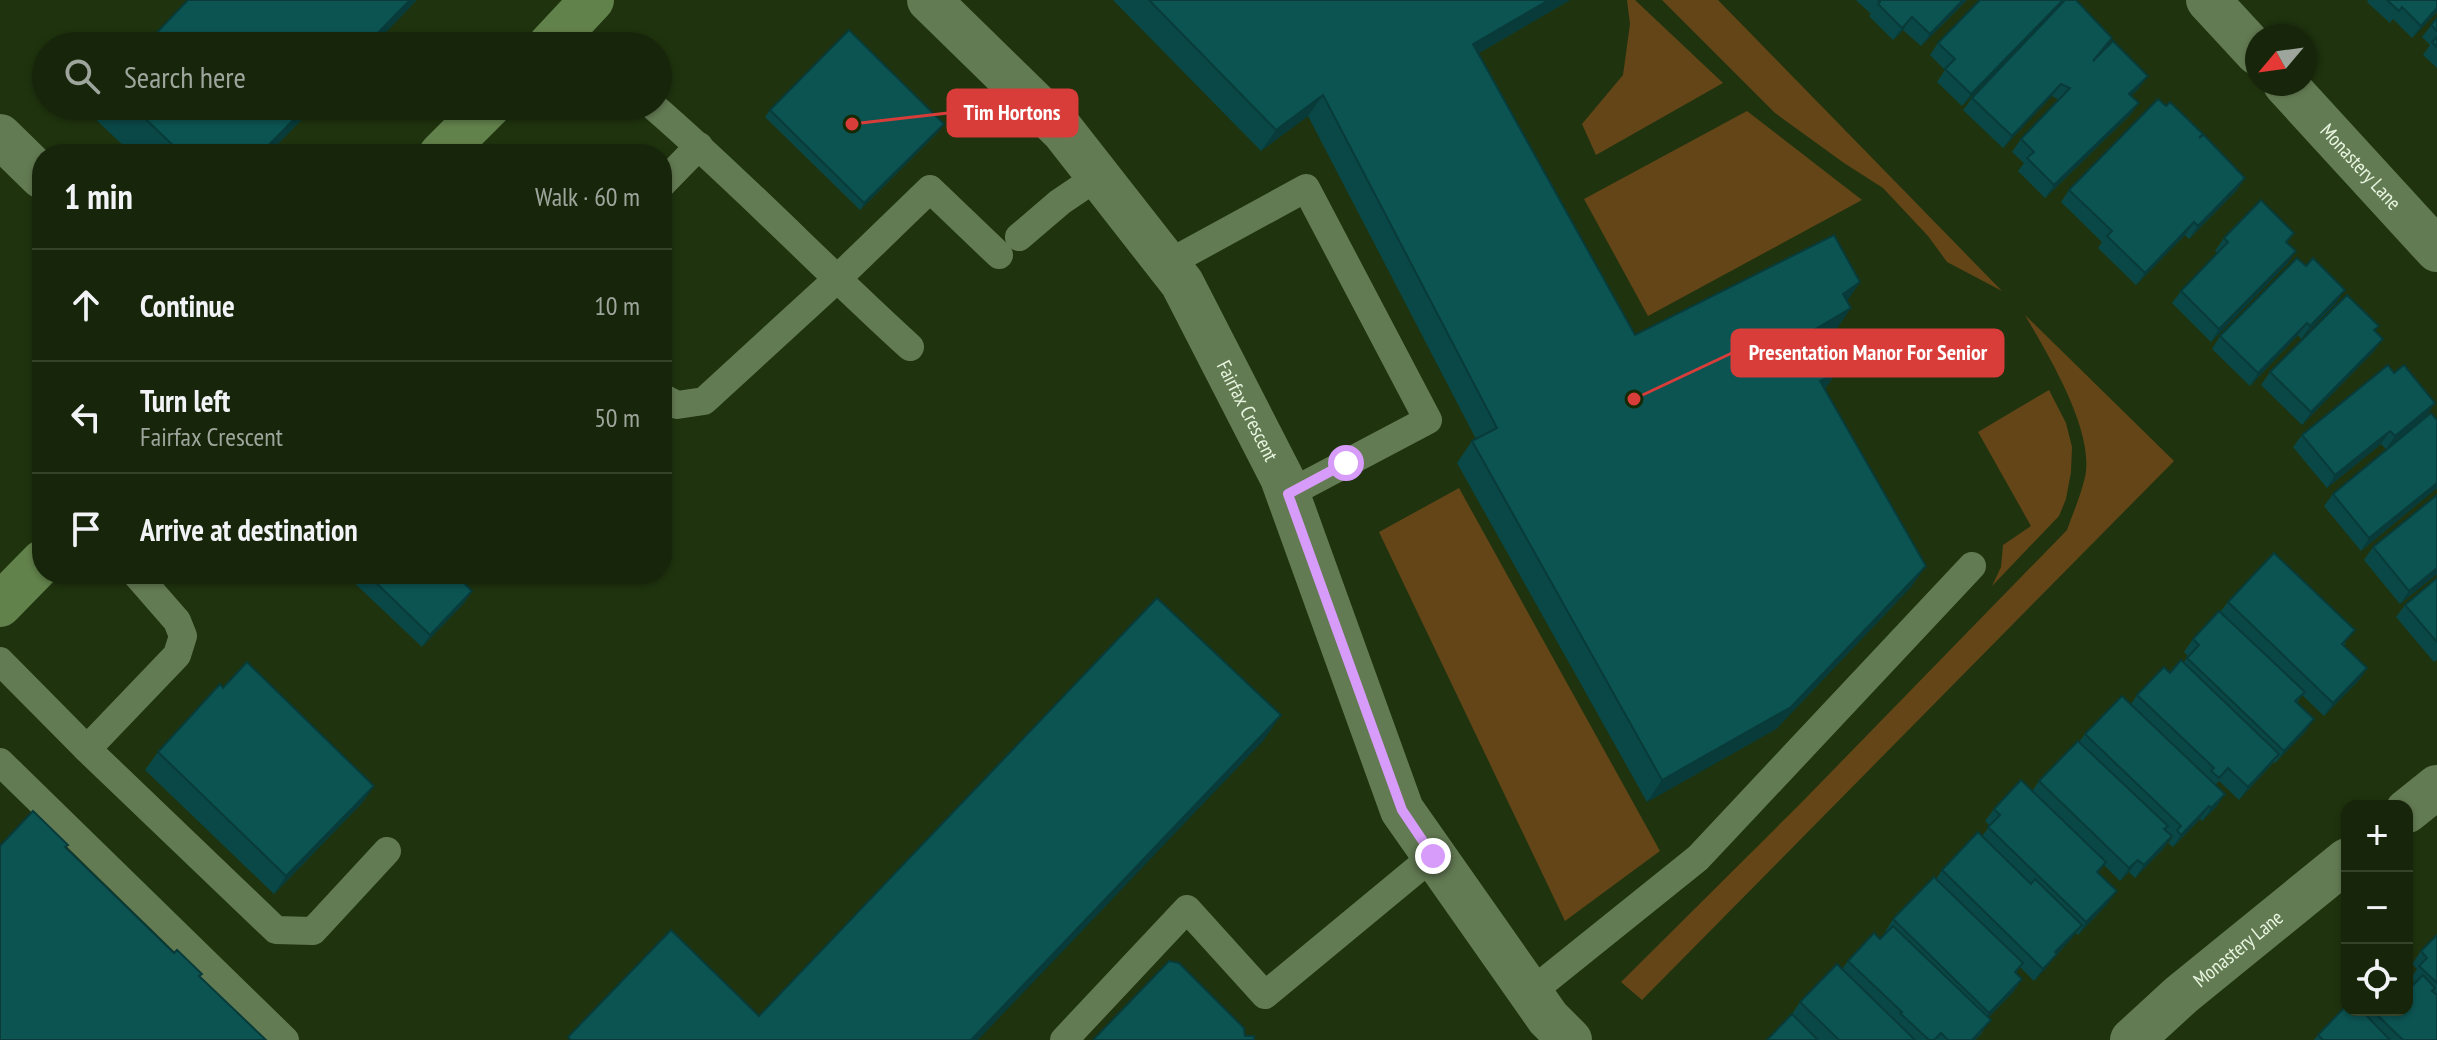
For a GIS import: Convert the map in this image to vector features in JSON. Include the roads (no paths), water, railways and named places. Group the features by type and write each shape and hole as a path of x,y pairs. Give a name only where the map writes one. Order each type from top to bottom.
{"main road":[{"path":"451,144 475,120"},
{"path":"0,605 32,572"}],"street":[{"name":"Fairfax Crescent","path":"929,0 1063,131 1182,283 1288,494 1402,810 1548,1018 1570,1040"},
{"path":"2208,0 2245,40"},
{"name":"Monastery Lane","path":"2296,96 2437,250"},
{"path":"0,136 32,167"},
{"path":"2413,806 2437,787"},
{"name":"Monastery Lane","path":"2132,1040 2181,995 2341,865"}],"lane":[{"path":"669,120 766,208 836,280 910,347"},
{"path":"672,174 699,146"},
{"path":"672,402 677,405 704,401 930,189 1009,246 1060,202 1097,177"},
{"path":"1167,264 1306,188 1428,420 1288,494"},
{"path":"1530,993 1698,858 1972,566"},
{"path":"87,749 177,655 183,636 177,621 145,584"},
{"path":"0,661 276,930 313,931 387,851"},
{"path":"0,762 285,1040"},
{"path":"1064,1040 1187,909 1265,995 1433,856"}],"place":[{"name":"Tim Hortons","path":"852,124"},
{"name":"Presentation Manor For Senior","path":"1634,399"}]}
